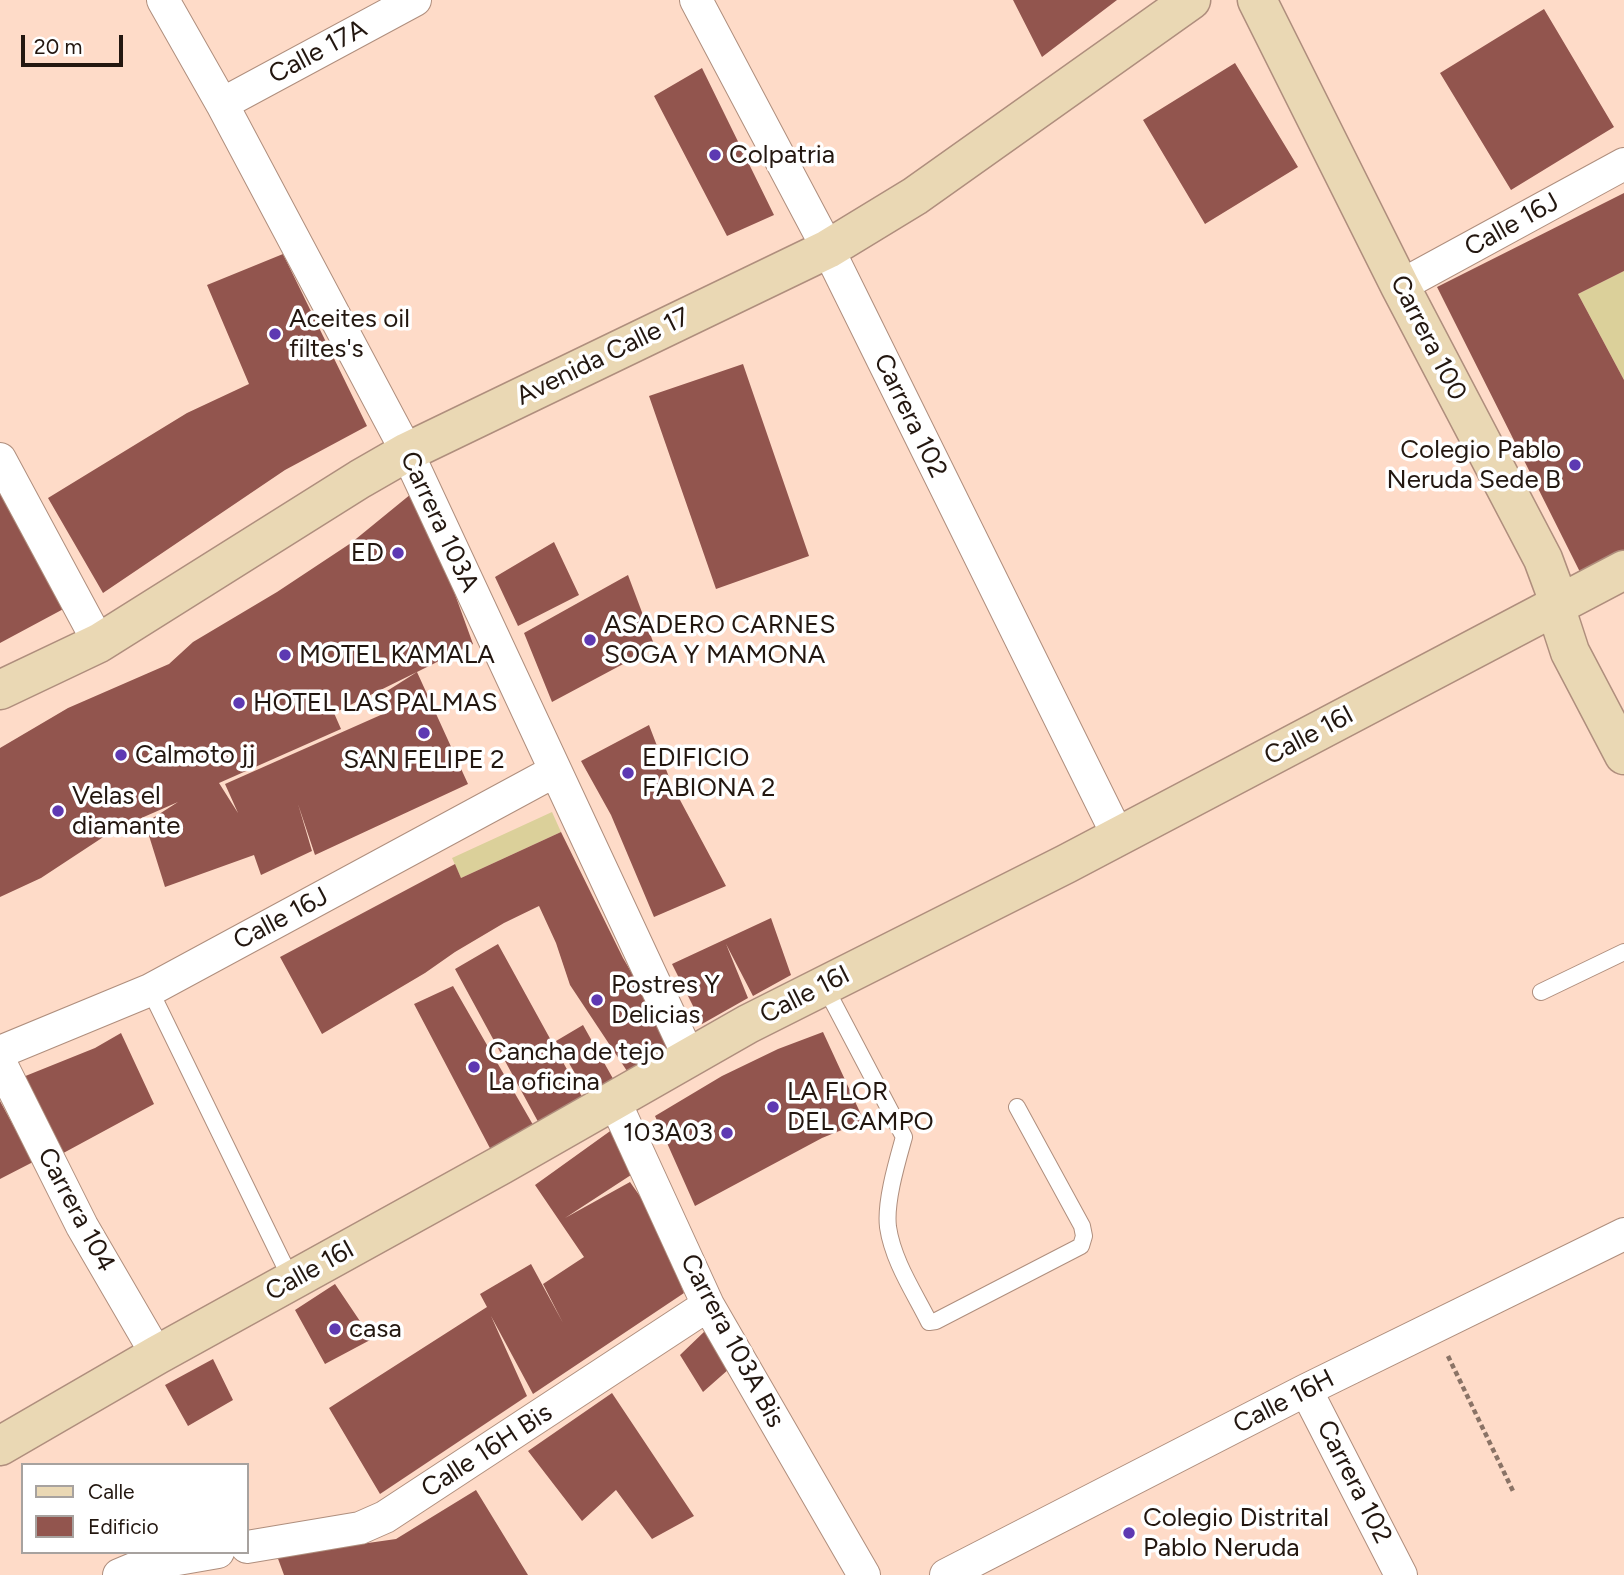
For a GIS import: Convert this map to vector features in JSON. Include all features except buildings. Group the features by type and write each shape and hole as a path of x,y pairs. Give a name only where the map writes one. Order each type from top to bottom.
{"street":[{"name":"Carrera 103A","path":"163,0 222,104 407,452 689,1057"},
{"name":"Calle 17A","path":"222,104 415,0"},
{"name":"Carrera 102","path":"696,0 828,249 1118,836"},
{"name":"Avenida Calle 17","path":"0,690 99,643 407,452 828,249 915,196 1191,0"},
{"name":"Carrera 100","path":"1257,0 1400,286 1543,559 1556,594 1555,606 1570,652 1624,755"},
{"name":"Calle 16J","path":"1400,286 1624,164"},
{"path":"0,459 99,643"},
{"name":"Calle 16I","path":"0,1447 158,1355 748,1024 1118,836 1624,570"},
{"name":"Calle 16J","path":"0,1052 150,990 555,771"},
{"name":"Carrera 104","path":"0,1062 82,1226 158,1355"},
{"name":"Carrera 103A Bis","path":"614,1100 708,1305 864,1575"},
{"name":"Calle 16H","path":"946,1575 1307,1390 1624,1234"},
{"name":"Calle 16H Bis","path":"248,1547 360,1528 385,1517 708,1305"},
{"name":"Carrera 102","path":"1307,1390 1401,1575"},
{"path":"119,1575 143,1565 206,1554"}],"lane":[{"path":"1541,992 1624,952"},
{"path":"824,985 904,1137 892,1181 888,1225 894,1252 929,1322 936,1321 1081,1246 1084,1236 1082,1226 1017,1107"},
{"path":"150,990 292,1281"}],"path":[{"path":"1434,1327 1513,1491"}],"shaded area":[{"path":"1624,271 1624,380 1578,294"},
{"path":"552,812 561,832 461,878 452,858"}],"place":[{"name":"Colpatria","path":"715,155"},
{"name":"Aceites oil filtes's","path":"275,334"},
{"name":"Colegio Pablo Neruda Sede B","path":"1575,465"},
{"name":"ED","path":"398,553"},
{"name":"ASADERO CARNES SOGA Y MAMONA","path":"590,640"},
{"name":"MOTEL KAMALA","path":"285,655"},
{"name":"HOTEL LAS PALMAS","path":"239,703"},
{"name":"SAN FELIPE 2","path":"424,733"},
{"name":"Calmoto jj","path":"121,755"},
{"name":"EDIFICIO FABIONA 2","path":"628,773"},
{"name":"Velas el diamante","path":"58,811"},
{"name":"Postres Y Delicias","path":"597,1000"},
{"name":"Cancha de tejo La oficina","path":"474,1067"},
{"name":"LA FLOR DEL CAMPO","path":"773,1107"},
{"name":"103A03","path":"727,1133"},
{"name":"casa","path":"335,1329"},
{"name":"Colegio Distrital Pablo Neruda","path":"1129,1533"}]}
